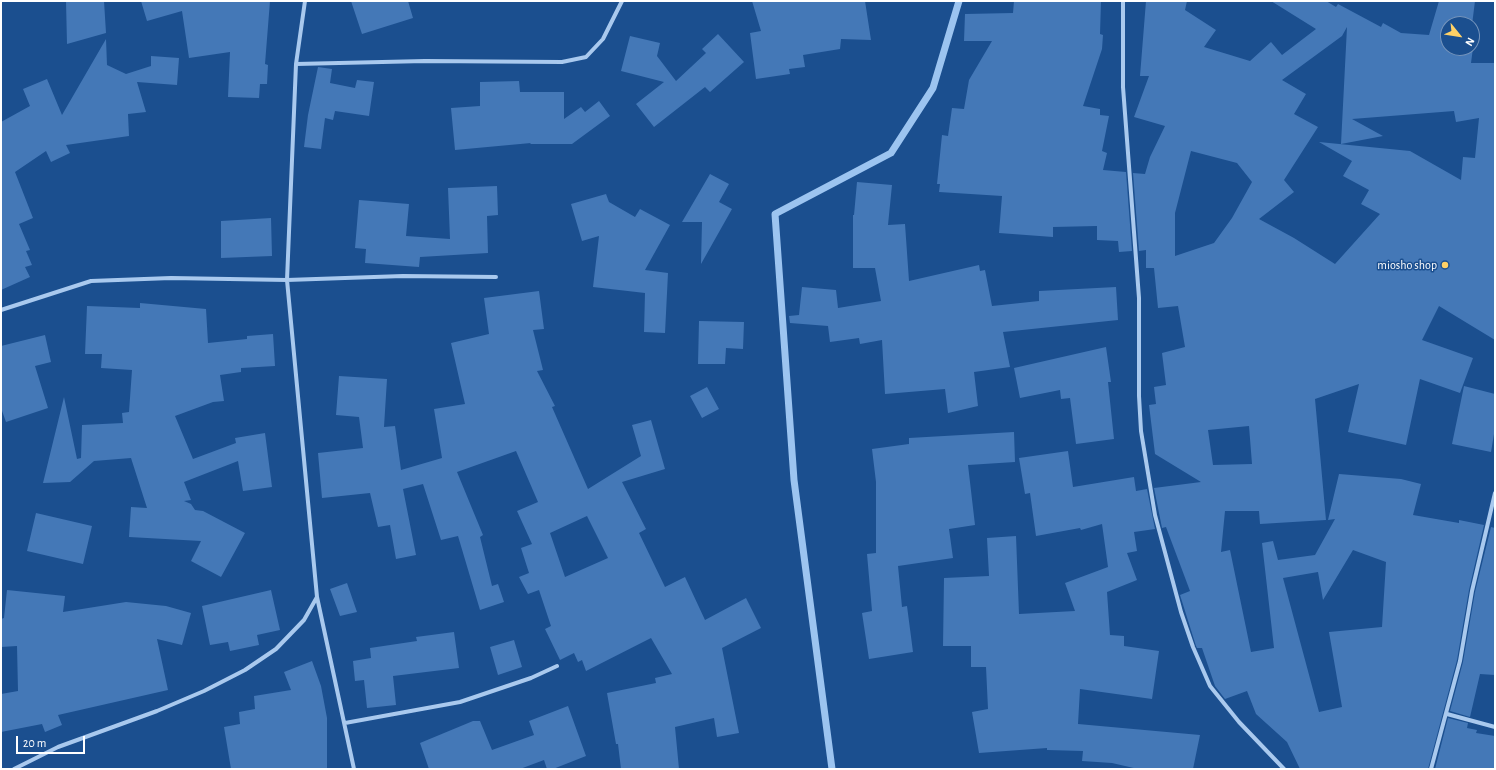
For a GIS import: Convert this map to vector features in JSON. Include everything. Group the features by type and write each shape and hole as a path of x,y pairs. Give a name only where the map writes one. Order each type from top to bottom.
{"street":[{"path":"305,1 296,64 287,280 317,597 354,769"},
{"path":"296,64 425,61 562,62 586,57 603,39 622,1"},
{"path":"1123,1 1123,88 1139,298 1139,396 1141,432 1155,515 1181,612 1193,647 1210,686 1239,722 1284,769"},
{"path":"1,310 90,281 171,278 287,280 403,276 496,277"},
{"path":"1431,769 1460,661 1472,591 1495,493"},
{"path":"14,769 58,748 157,711 197,694 245,670 276,649 304,620 317,597"},
{"path":"345,723 460,702 531,678 556,666"},
{"path":"1447,714 1495,727"}],"building":[{"path":"66,1 104,1 106,33 67,44"},
{"path":"141,1 270,1 265,64 268,65 267,84 260,84 259,98 228,97 230,52 189,58 182,11 147,21"},
{"path":"351,1 408,1 413,18 362,34"},
{"path":"752,1 865,1 871,40 841,39 840,49 803,55 805,67 789,69 790,74 756,79 750,33 761,31"},
{"path":"1014,1 1101,1 1100,34 1103,35 1102,49 1083,106 1100,109 1100,115 1109,116 1102,151 1107,153 1103,170 1126,172 1132,251 1119,252 1118,241 1097,240 1097,226 1053,227 1053,237 999,233 1002,196 939,192 940,184 937,184 942,135 948,136 952,108 964,109 969,80 992,41 964,41 965,14 1013,13"},
{"path":"1146,1 1187,1 1185,10 1216,30 1204,47 1250,61 1271,42 1282,55 1316,29 1271,1 1326,1 1336,7 1338,4 1381,27 1383,23 1401,33 1429,35 1439,1 1475,1 1473,16 1440,16 1440,56 1472,56 1471,63 1495,63 1495,340 1439,306 1422,340 1473,358 1460,393 1420,379 1406,445 1348,432 1359,384 1315,399 1326,520 1260,524 1259,511 1225,511 1221,552 1230,550 1251,652 1274,648 1262,543 1273,541 1278,560 1315,555 1335,519 1328,520 1339,474 1401,479 1421,484 1413,515 1459,523 1459,520 1484,525 1469,590 1457,660 1428,769 1300,769 1287,742 1256,714 1247,691 1225,699 1215,686 1202,648 1197,648 1196,646 1180,595 1190,591 1166,527 1162,528 1154,488 1201,482 1155,454 1149,405 1156,404 1154,387 1166,385 1162,353 1185,347 1178,306 1158,308 1154,268 1146,268 1146,250 1139,251 1133,173 1145,174 1150,157 1165,126 1134,117 1149,76 1140,76","holes":["1347,27 1341,144 1383,136 1352,119 1454,111 1456,122 1479,118 1475,158 1463,157 1461,180 1410,151 1319,142 1352,161 1343,176 1369,190 1361,204 1380,214 1335,264 1294,238 1259,219 1294,192 1284,180 1318,127 1294,114 1306,94 1282,80 1342,36","1191,151 1237,163 1252,182 1232,218 1214,243 1175,256 1175,213","1249,426 1252,464 1213,465 1208,430","1353,550 1386,562 1382,627 1329,632 1342,707 1319,712 1283,578 1318,572 1323,600"]},
{"path":"718,34 744,62 710,92 705,87 654,127 636,104 664,82 621,71 630,36 660,43 657,56 676,81 706,53 702,49"},
{"path":"106,39 107,65 126,74 151,66 151,56 179,58 177,85 137,82 146,112 128,114 129,136 66,145 70,153 51,162 46,151 15,172 33,218 19,224 30,250 26,251 32,265 25,267 30,277 1,290 1,122 30,106 23,89 47,79 62,115"},
{"path":"318,67 332,69 330,83 355,88 357,80 374,82 369,116 335,111 333,120 325,118 321,149 304,147 308,115"},
{"path":"519,81 520,92 564,92 564,119 581,107 585,112 599,101 610,116 572,144 530,144 531,143 455,150 451,108 480,106 480,82"},
{"path":"710,174 729,184 719,202 732,209 701,264 702,222 682,222"},
{"path":"857,182 892,185 888,225 905,224 909,281 979,265 980,271 985,270 992,306 1039,301 1039,291 1116,287 1118,320 1003,332 1010,367 974,372 978,406 948,413 945,389 885,394 882,340 860,344 859,338 830,342 828,326 790,323 789,316 799,315 802,287 836,290 838,308 881,301 875,268 853,268 853,215"},
{"path":"497,186 498,215 487,216 488,253 420,257 419,267 365,263 366,249 355,248 359,200 409,204 406,236 450,239 448,188"},
{"path":"606,194 609,202 635,217 640,209 670,225 645,270 668,273 665,333 644,332 645,293 593,287 599,236 582,241 571,204"},
{"path":"271,218 272,256 221,258 221,221"},
{"path":"539,291 544,329 533,330 543,370 537,371 555,406 552,407 588,489 641,456 632,425 651,420 665,469 622,482 646,529 639,533 665,587 685,577 705,620 746,598 761,628 722,648 739,733 717,737 714,718 675,727 679,769 621,769 618,744 616,744 607,693 656,683 655,678 672,674 651,638 586,671 582,660 578,662 574,653 560,660 545,629 551,626 539,590 528,594 519,577 529,573 521,548 532,544 517,511 538,502 516,451 457,472 483,535 480,537 492,586 498,584 504,602 480,610 458,536 441,540 423,484 403,489 416,555 396,559 390,525 378,527 370,493 322,498 318,453 363,448 359,417 336,415 339,376 387,379 384,427 395,426 401,470 442,458 434,409 465,404 451,343 489,334 484,298","holes":["587,516 608,558 565,577 550,533"]},
{"path":"140,303 206,309 208,343 247,339 247,336 273,334 275,366 241,368 241,372 220,375 224,401 213,402 175,416 193,459 236,443 235,438 265,433 272,487 243,491 238,461 184,482 191,500 184,501 191,504 195,510 203,511 245,533 221,577 191,561 201,541 129,537 131,507 147,508 131,458 94,461 70,482 43,483 64,397 77,459 81,458 82,425 123,423 122,413 129,412 132,370 101,368 102,354 85,354 87,306 140,308"},
{"path":"699,321 744,322 743,349 726,348 725,364 698,364"},
{"path":"45,335 51,362 35,366 48,408 6,422 1,408 1,346"},
{"path":"1106,347 1111,382 1108,382 1114,439 1076,444 1070,398 1061,399 1060,390 1020,398 1014,368"},
{"path":"1464,386 1495,394 1495,428 1491,452 1452,444"},
{"path":"707,387 719,409 702,418 690,396"},
{"path":"1014,432 1015,462 968,465 975,525 949,529 953,558 898,566 902,607 907,606 913,652 869,659 862,613 872,611 867,554 876,553 876,482 872,449 909,444 909,438"},
{"path":"1068,451 1073,487 1134,477 1136,491 1147,489 1155,529 1134,532 1137,551 1127,553 1137,580 1107,592 1110,635 1124,636 1124,646 1159,651 1152,699 1080,689 1078,724 1200,735 1193,769 1138,769 1112,763 1082,761 1083,751 1047,750 1047,748 979,753 972,712 988,709 986,667 971,667 971,646 943,646 944,578 989,576 987,538 1016,536 1019,614 1075,611 1065,583 1108,567 1102,524 1081,530 1080,528 1036,536 1030,493 1025,494 1019,458"},
{"path":"36,513 92,526 83,564 27,551"},
{"path":"1491,527 1495,528 1495,675 1480,674 1470,717 1450,711 1463,662 1475,592"},
{"path":"347,583 357,612 340,616 330,589"},
{"path":"7,590 65,596 63,612 126,602 166,606 191,613 182,645 157,639 168,690 58,715 62,725 45,732 42,724 1,732 1,694 18,691 17,646 1,647 1,619 4,618"},
{"path":"271,590 280,630 257,635 259,645 230,651 228,642 210,645 202,606"},
{"path":"454,632 459,668 393,676 396,705 367,708 364,680 355,681 353,661 371,658 370,648 417,641 416,637"},
{"path":"514,640 522,667 498,675 490,647"},
{"path":"312,661 321,686 327,718 327,769 231,769 224,727 240,724 239,712 255,709 254,696 291,690 284,672"},
{"path":"568,706 586,756 553,769 547,769 544,760 520,769 429,769 420,743 473,721 480,721 492,750 534,735 529,721"},
{"path":"1448,718 1468,723 1467,728 1477,730 1476,733 1495,736 1495,769 1435,769"}],"waterway":[{"path":"832,769 794,480 775,214 891,153 933,88 959,1"}],"place":[{"name":"miosho shop","path":"1445,265"}]}
